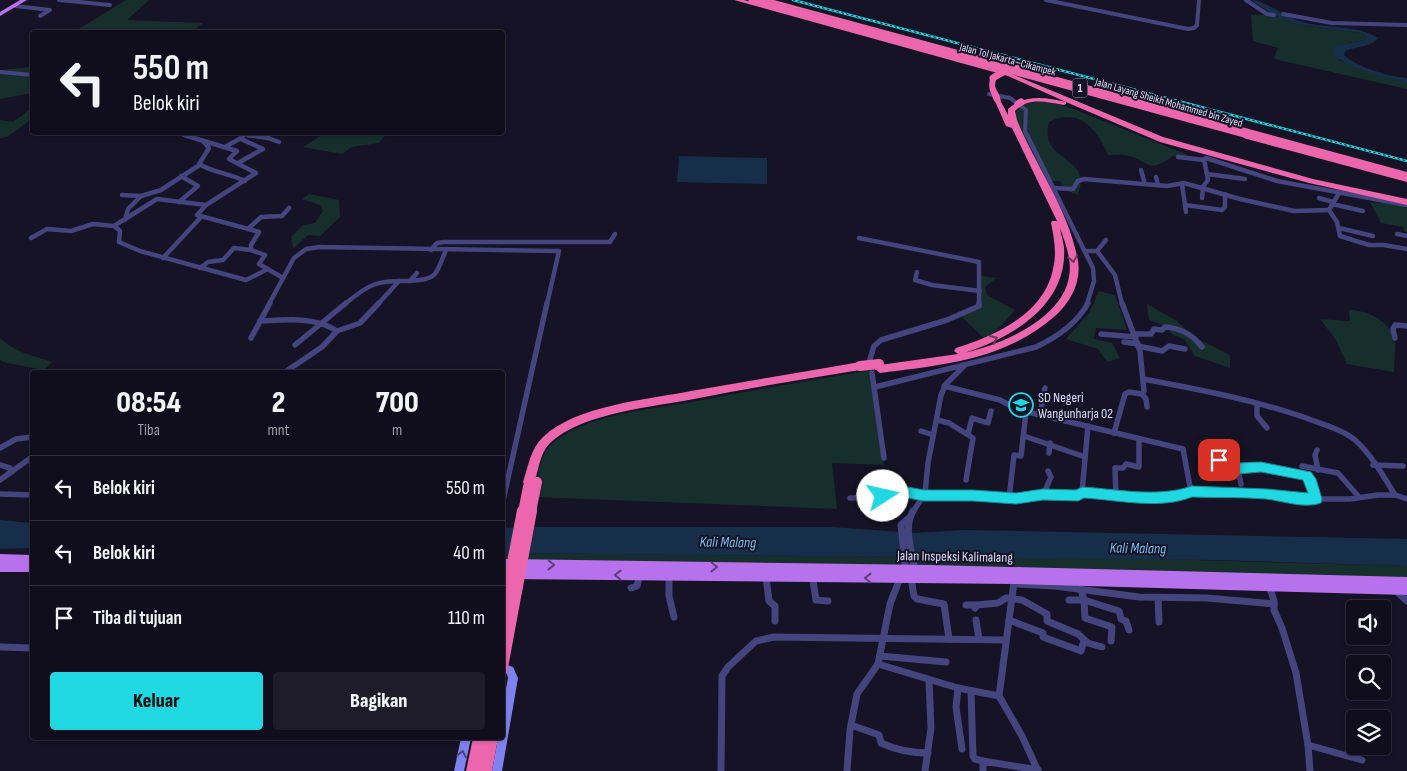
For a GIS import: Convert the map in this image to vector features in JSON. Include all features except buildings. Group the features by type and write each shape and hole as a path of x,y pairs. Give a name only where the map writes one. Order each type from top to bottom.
{"highway":[{"path":"737,0 1010,75 1163,140"},
{"name":"Jalan Tol Jakarta–Cikampek","path":"750,0 1407,175"},
{"name":"Jalan Layang Sheikh Mohammed bin Zayed","path":"761,0 1407,175"},
{"name":"Jalan Tol Jakarta–Cikampek","path":"767,0 1407,175"},
{"path":"774,0 1306,142"},
{"path":"505,648 512,590 533,482 542,458 551,445 579,426 598,420 870,367 946,355 994,339 1016,327 1043,302 1057,277 1060,265 1060,245 1054,220 994,96 992,86 994,78 1004,72 1014,69 1045,70 1244,123 1407,175"},
{"path":"870,367 949,360 1004,346 1028,334 1044,322 1063,303 1075,278 1073,254 1060,221 1015,125 1011,111 1019,103 1040,99 1062,102 1150,137 1303,178 1407,203"},
{"path":"505,610 512,590"},
{"path":"474,771 480,740"},
{"path":"486,771 491,740"}],"main road":[{"path":"0,13 22,0"},
{"path":"0,13 22,0"},
{"path":"0,559 30,560"},
{"name":"Jalan Inspeksi Kalimalang","path":"505,565 525,569 812,572 913,571 1376,585 1407,582"},
{"path":"0,567 30,567"},
{"name":"Jalan Inspeksi Kalimalang","path":"505,573 525,569"},
{"name":"Jalan Inspeksi Kalimalang","path":"669,571 766,577 812,572"},
{"name":"Jalan Inspeksi Kalimalang","path":"913,571 1014,582 1103,587 1268,582"},
{"name":"Jalan Inspeksi Kalimalang","path":"1376,585 1407,590"},
{"path":"505,666 510,670 513,678 505,724"},
{"path":"459,771 466,740"},
{"path":"497,771 502,740"}],"street":[{"path":"59,0 110,6"},
{"path":"1046,0 1188,29 1194,28 1197,25 1199,0"},
{"path":"1246,0 1267,14 1274,15"},
{"path":"14,6 50,10 40,16"},
{"path":"1283,14 1332,23 1407,25"},
{"path":"0,72 30,75"},
{"path":"875,387 1036,347 1059,336 1085,307 1094,290 1095,277 1085,251 1025,131 1027,112 1025,108 1010,98 994,96"},
{"path":"186,135 238,151 229,159 256,173 206,206 197,215 259,232 250,250"},
{"path":"226,147 247,135"},
{"path":"254,135 279,142"},
{"path":"238,163 263,149 240,139"},
{"path":"122,195 141,196 158,191 199,164 209,148 204,140"},
{"path":"1178,157 1204,160 1204,158 1208,158 1277,181 1407,203"},
{"path":"1202,198 1203,188 1208,180 1204,160"},
{"path":"199,164 210,172 230,174 245,181"},
{"path":"1141,170 1145,184"},
{"path":"1207,174 1245,179"},
{"path":"179,202 198,186 181,176"},
{"path":"1156,177 1158,185"},
{"path":"1053,188 1073,190 1078,180 1084,179 1158,185 1182,184 1294,211 1329,210"},
{"path":"1182,184 1186,212"},
{"path":"1329,210 1339,193"},
{"path":"1185,205 1222,210 1225,208 1225,194"},
{"path":"125,220 128,210 141,196"},
{"path":"1319,198 1363,211"},
{"path":"32,238 47,229 71,231 93,224 114,226 156,199 206,206"},
{"path":"248,229 261,217 282,216 290,208"},
{"path":"1329,210 1342,237 1369,245 1407,248"},
{"path":"163,258 201,216"},
{"path":"114,226 120,232 119,242 163,258 246,280 268,270"},
{"path":"1338,228 1355,234 1373,236"},
{"path":"431,250 437,243 444,242 610,242 615,234"},
{"path":"1397,234 1407,236"},
{"path":"859,238 979,262 979,306 947,320 881,340 874,346 870,367 875,387 884,458"},
{"path":"1097,251 1106,240"},
{"path":"251,338 297,254 313,247 559,251 505,494"},
{"path":"200,268 208,262 223,260 234,248 250,250 265,255 259,264 283,278"},
{"path":"295,345 323,324 353,297 377,282 385,280 425,280 435,276 446,250"},
{"path":"1085,251 1097,251"},
{"path":"1097,251 1115,275 1123,306 1137,340 1143,379 1144,391 1142,394"},
{"path":"917,272 915,280 932,285 980,291"},
{"path":"410,281 417,273"},
{"path":"288,370 322,347 337,331 353,328 360,323 399,281"},
{"path":"260,320 314,321 337,331"},
{"path":"1396,338 1393,329 1395,325 1407,326"},
{"path":"1124,342 1137,340 1150,334 1154,329 1162,330 1165,326 1186,331 1202,347"},
{"path":"1101,334 1137,340 1162,351 1169,346 1185,349"},
{"path":"847,771 851,724 857,694 879,660 890,604 902,571 904,528 902,525 909,518 924,495 933,435 944,386 965,364"},
{"path":"948,368 955,374"},
{"path":"1143,379 1206,391 1296,414 1343,433 1354,439 1395,495"},
{"path":"944,386 1000,400 1013,408 1040,416 1183,450 1192,492"},
{"path":"1040,416 1045,388"},
{"path":"1114,433 1125,394 1129,392 1142,394 1146,399 1147,407"},
{"path":"1257,404 1257,416 1267,428"},
{"path":"968,434 972,418 988,423 991,410"},
{"path":"1008,499 1014,455 1021,457 1026,412"},
{"path":"937,420 949,423 973,438 966,480"},
{"path":"1082,492 1088,426"},
{"path":"921,431 933,435"},
{"path":"1024,436 1085,456"},
{"path":"0,448 16,439 30,437"},
{"path":"1116,495 1115,468 1123,468 1126,464 1140,467 1138,439"},
{"path":"1049,453 1050,443"},
{"path":"1317,450 1315,455 1318,470"},
{"path":"0,480 30,458"},
{"path":"1219,460 1238,468 1261,467 1306,476 1310,479 1316,499"},
{"path":"1373,464 1403,466"},
{"path":"0,465 9,467 10,472"},
{"path":"1302,466 1338,473 1349,488 1359,497"},
{"path":"1238,468 1241,484"},
{"path":"1043,495 1051,477 1048,472"},
{"path":"850,498 878,497 897,491 924,495 1008,499 1043,495 1071,496 1082,492 1166,498 1192,492 1267,494 1294,499 1395,495 1407,499"},
{"path":"0,494 30,495"},
{"path":"904,528 913,571 916,598 944,604 949,639"},
{"path":"630,588 637,586 640,571"},
{"path":"669,571 669,596 674,617"},
{"path":"812,572 816,600 828,601"},
{"path":"766,577 768,598 774,606 775,621"},
{"path":"1038,770 999,696 1014,582 1081,589 1103,587 1158,598 1239,600 1274,604"},
{"path":"1268,582 1296,673 1308,745 1310,771"},
{"path":"1166,584 1171,598"},
{"path":"1081,589 1085,618 1112,627 1110,641"},
{"path":"1393,589 1407,602"},
{"path":"966,605 976,606 998,603 1006,598 1012,598 1032,605 1033,608 1047,614 1047,621 1102,647"},
{"path":"1158,598 1158,622"},
{"path":"1069,600 1084,600 1119,611 1121,620 1126,621 1129,630"},
{"path":"976,620 978,640"},
{"path":"1009,620 1043,633 1043,637 1081,651 1084,640"},
{"path":"721,771 722,676 728,667 756,641 774,637 1005,640"},
{"path":"0,646 30,648"},
{"path":"879,660 946,662"},
{"path":"879,660 929,680 999,696"},
{"path":"925,771 931,721 929,680"},
{"path":"958,688 956,707 962,749"},
{"path":"971,690 973,756 975,759 1038,770"},
{"path":"851,724 879,734 881,743 898,750 911,753 928,753"},
{"path":"1308,745 1362,760"},
{"path":"983,771 984,761"}],"green space":[{"path":"126,0 149,0 127,20 203,23 194,30 77,30"},
{"path":"1251,15 1274,15 1296,24 1361,33 1367,37 1365,40 1348,43 1339,60 1378,75 1407,82 1407,89 1274,59 1278,48 1253,41"},
{"path":"30,67 30,93 0,99 0,70"},
{"path":"1034,102 1048,102 1066,106 1188,155 1185,158 1173,156 1154,166 1127,155 1108,155 1092,129 1078,119 1069,117 1049,122 1047,134 1054,149 1079,172 1081,180 1078,195 1065,190 1060,181 1044,181 1015,120 1016,111 1023,105"},
{"path":"30,109 30,120 7,137 0,138 0,120 13,122"},
{"path":"322,135 385,135 379,143 352,147 342,154 303,147"},
{"path":"309,194 339,200 340,217 320,236 308,235 293,249 291,237 303,225 315,223 323,211 320,205 302,199"},
{"path":"1370,202 1407,205 1407,232 1404,231 1403,227 1381,223"},
{"path":"981,276 996,278 985,287 987,295 1015,310 1001,326 985,339 960,315 979,306"},
{"path":"1099,291 1115,295 1127,330 1096,328 1094,339 1112,343 1120,358 1107,362 1098,349 1066,339 1089,313"},
{"path":"1147,304 1177,321 1192,336 1230,355 1230,368 1195,356 1184,339 1173,335 1165,326 1149,320"},
{"path":"1349,310 1374,316 1390,329 1395,343 1394,372 1347,364 1336,340 1320,319 1350,321"},
{"path":"0,338 18,350 52,362 44,370 3,362 0,359"},
{"path":"872,370 884,465 832,463 837,509 534,497 541,462 547,449 565,434 581,426 638,411"},
{"path":"505,553 1159,559 1407,566 1407,582 505,564"}],"water":[{"path":"1251,0 1263,3 1296,20 1361,31 1378,38 1370,44 1345,52 1344,55 1357,64 1374,71 1407,78 1407,82 1358,69 1334,54 1335,46 1365,40 1367,37 1361,33 1296,24 1274,15"},
{"path":"679,156 767,158 767,184 677,182"},
{"path":"0,520 30,523 30,548 0,549"},
{"path":"832,527 915,533 964,530 1407,539 1407,566 1215,560 505,553 505,528"}],"waterway":[{"name":"Kali Malang","path":"0,535 30,535"},
{"name":"Kali Malang","path":"533,539 595,539"},
{"name":"Kali Malang","path":"754,542 843,543"},
{"name":"Kali Malang","path":"850,544 906,544"},
{"name":"Kali Malang","path":"933,545 1042,547"},
{"name":"Kali Malang","path":"1173,549 1245,550"}],"railway":[{"path":"793,0 1407,161"}],"place":[{"name":"SD Negeri Wangunharja 02","path":"1021,405"}],"route":[{"path":"883,496 897,491 924,495 1016,499 1043,495 1078,495 1082,492 1166,498 1192,492 1267,494 1294,499 1316,499 1310,479 1306,476 1261,467 1238,468 1219,460"}]}
